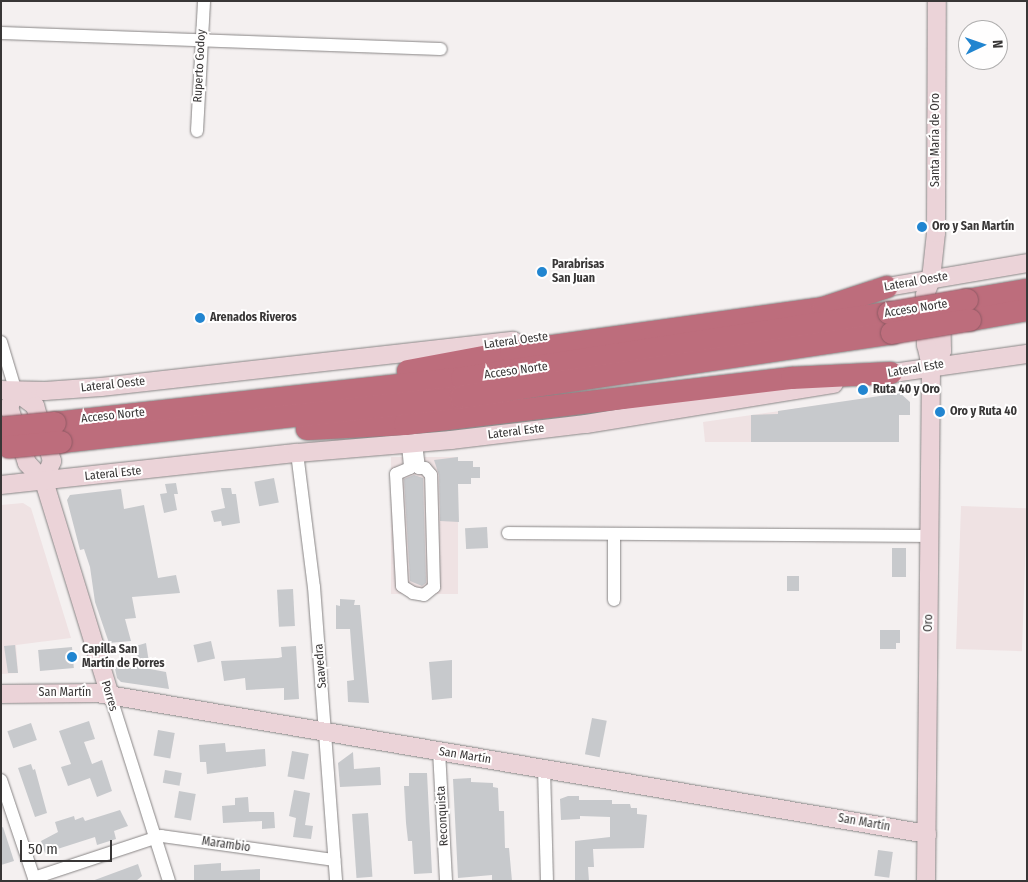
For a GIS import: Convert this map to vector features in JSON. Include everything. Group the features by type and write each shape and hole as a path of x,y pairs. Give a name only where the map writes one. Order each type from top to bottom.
{"highway":[{"path":"222,405 511,352 823,308 886,287"},
{"name":"Acceso Norte","path":"58,432 158,433 461,397 968,310 1027,290"},
{"name":"Acceso Norte","path":"968,310 1027,310"},
{"name":"Acceso Norte","path":"3,438 58,432 222,405 462,378 891,323"},
{"path":"158,433 405,424 792,378 892,373"}],"street":[{"name":"Ruperto Godoy","path":"197,131 204,1"},
{"name":"Santa María de Oro","path":"931,279 936,233 937,1"},
{"path":"1,33 441,50"},
{"name":"Lateral Oeste","path":"9,391 101,387 481,346 757,309 1027,263"},
{"name":"Oro","path":"926,881 931,366 926,345 925,295 931,279"},
{"name":"Porres","path":"1,342 12,417 27,463 44,481 169,881"},
{"name":"Lateral Este","path":"1,485 297,453 412,444 586,424 760,398 931,366 1027,354"},
{"path":"9,391 35,406 52,461 44,481"},
{"path":"412,444 419,468 426,468 431,475 434,587 424,594 413,593 402,586 396,474 410,468 412,444"},
{"name":"Saavedra","path":"297,453 314,587 327,734 336,881"},
{"path":"508,533 930,536"},
{"path":"614,534 614,600"},
{"name":"San Martín","path":"1,694 110,695 327,734 544,768 926,834"},
{"name":"Reconquista","path":"440,752 446,881"},
{"path":"544,768 547,881"},
{"path":"1,780 34,879"},
{"name":"Marambio","path":"34,879 161,836 334,860"}],"shaded area":[{"path":"843,402 842,442 705,442 703,422"},
{"path":"391,457 458,457 458,594 391,594"},
{"path":"23,503 31,508 71,638 16,645 18,673 1,674 1,505"},
{"path":"961,506 1027,508 1022,651 956,649"}],"building":[{"path":"900,393 910,402 910,415 899,415 899,442 751,442 751,415 778,414 778,411"},
{"path":"458,457 458,461 473,461 473,467 480,467 480,478 471,478 471,484 458,484 459,522 440,521 439,475 434,460"},
{"path":"414,475 423,478 426,583 422,586 410,581 404,479"},
{"path":"274,478 279,503 259,506 254,482"},
{"path":"176,483 178,494 174,494 177,510 164,513 160,494 167,493 165,484"},
{"path":"221,488 231,488 232,494 236,494 240,523 222,526 221,521 214,522 211,511 225,508"},
{"path":"121,489 124,509 144,505 158,578 176,575 180,593 132,597 136,618 125,619 131,641 109,643 95,602 90,567 84,549 80,550 67,500 70,495"},
{"path":"487,527 488,548 466,549 465,528"},
{"path":"892,548 906,548 906,577 892,577"},
{"path":"787,576 799,576 799,591 787,591"},
{"path":"293,589 295,626 279,627 277,590"},
{"path":"340,599 355,600 354,605 360,605 369,703 348,702 347,681 354,680 350,629 336,629 336,605 340,606"},
{"path":"880,630 900,630 900,643 896,643 896,649 880,649"},
{"path":"211,641 215,659 198,663 193,645"},
{"path":"146,643 150,669 166,672 169,689 121,682 117,678 114,664 138,659 136,646"},
{"path":"15,645 18,673 8,673 4,646"},
{"path":"296,646 299,699 284,700 284,688 246,690 245,678 224,681 221,661 278,658 282,657 281,647"},
{"path":"72,647 74,668 40,671 38,650"},
{"path":"452,660 452,698 432,700 429,662"},
{"path":"592,718 607,721 600,757 585,754"},
{"path":"89,721 95,739 84,742 92,764 102,760 112,791 97,797 90,778 68,786 61,767 71,764 59,731"},
{"path":"31,723 37,740 13,748 7,731"},
{"path":"158,730 175,733 170,759 153,756"},
{"path":"225,743 226,752 265,749 266,766 207,774 206,762 200,762 199,745"},
{"path":"292,751 309,754 304,780 287,777"},
{"path":"353,752 354,769 380,767 381,785 340,787 338,763"},
{"path":"31,764 33,770 35,769 47,813 35,817 18,768"},
{"path":"165,770 182,773 179,786 163,783"},
{"path":"409,773 427,773 432,873 414,874 412,841 408,841 404,786 409,786"},
{"path":"471,778 471,782 493,783 493,787 498,788 499,811 504,811 505,848 509,848 512,881 492,881 492,875 458,878 453,779"},
{"path":"294,790 310,793 305,825 313,826 311,839 293,837 296,818 289,816"},
{"path":"179,791 196,794 191,821 174,818"},
{"path":"568,796 579,796 579,800 612,800 612,804 630,804 631,808 637,808 637,814 647,815 644,848 593,849 594,867 588,867 589,881 575,881 575,841 610,837 610,817 580,816 580,819 561,820 560,799"},
{"path":"248,797 249,812 274,812 275,828 262,829 262,821 223,823 222,806 235,805 235,798"},
{"path":"120,810 128,826 114,831 116,839 97,845 95,837 45,853 41,841 58,832 55,822 74,816 75,820 83,817 85,821"},
{"path":"368,813 372,877 357,878 352,814"},
{"path":"3,827 14,861 1,865 1,828"},
{"path":"878,850 893,852 889,878 874,876"},
{"path":"221,863 221,871 260,869 260,881 194,881 194,865"},
{"path":"138,864 142,876 136,881 92,881"}],"place":[{"name":"Oro y San Martín","path":"922,227"},
{"name":"Parabrisas San Juan","path":"542,272"},
{"name":"Arenados Riveros","path":"200,318"},
{"name":"Ruta 40 y Oro","path":"863,390"},
{"name":"Oro y Ruta 40","path":"940,412"},
{"name":"Capilla San Martín de Porres","path":"72,657"}]}
